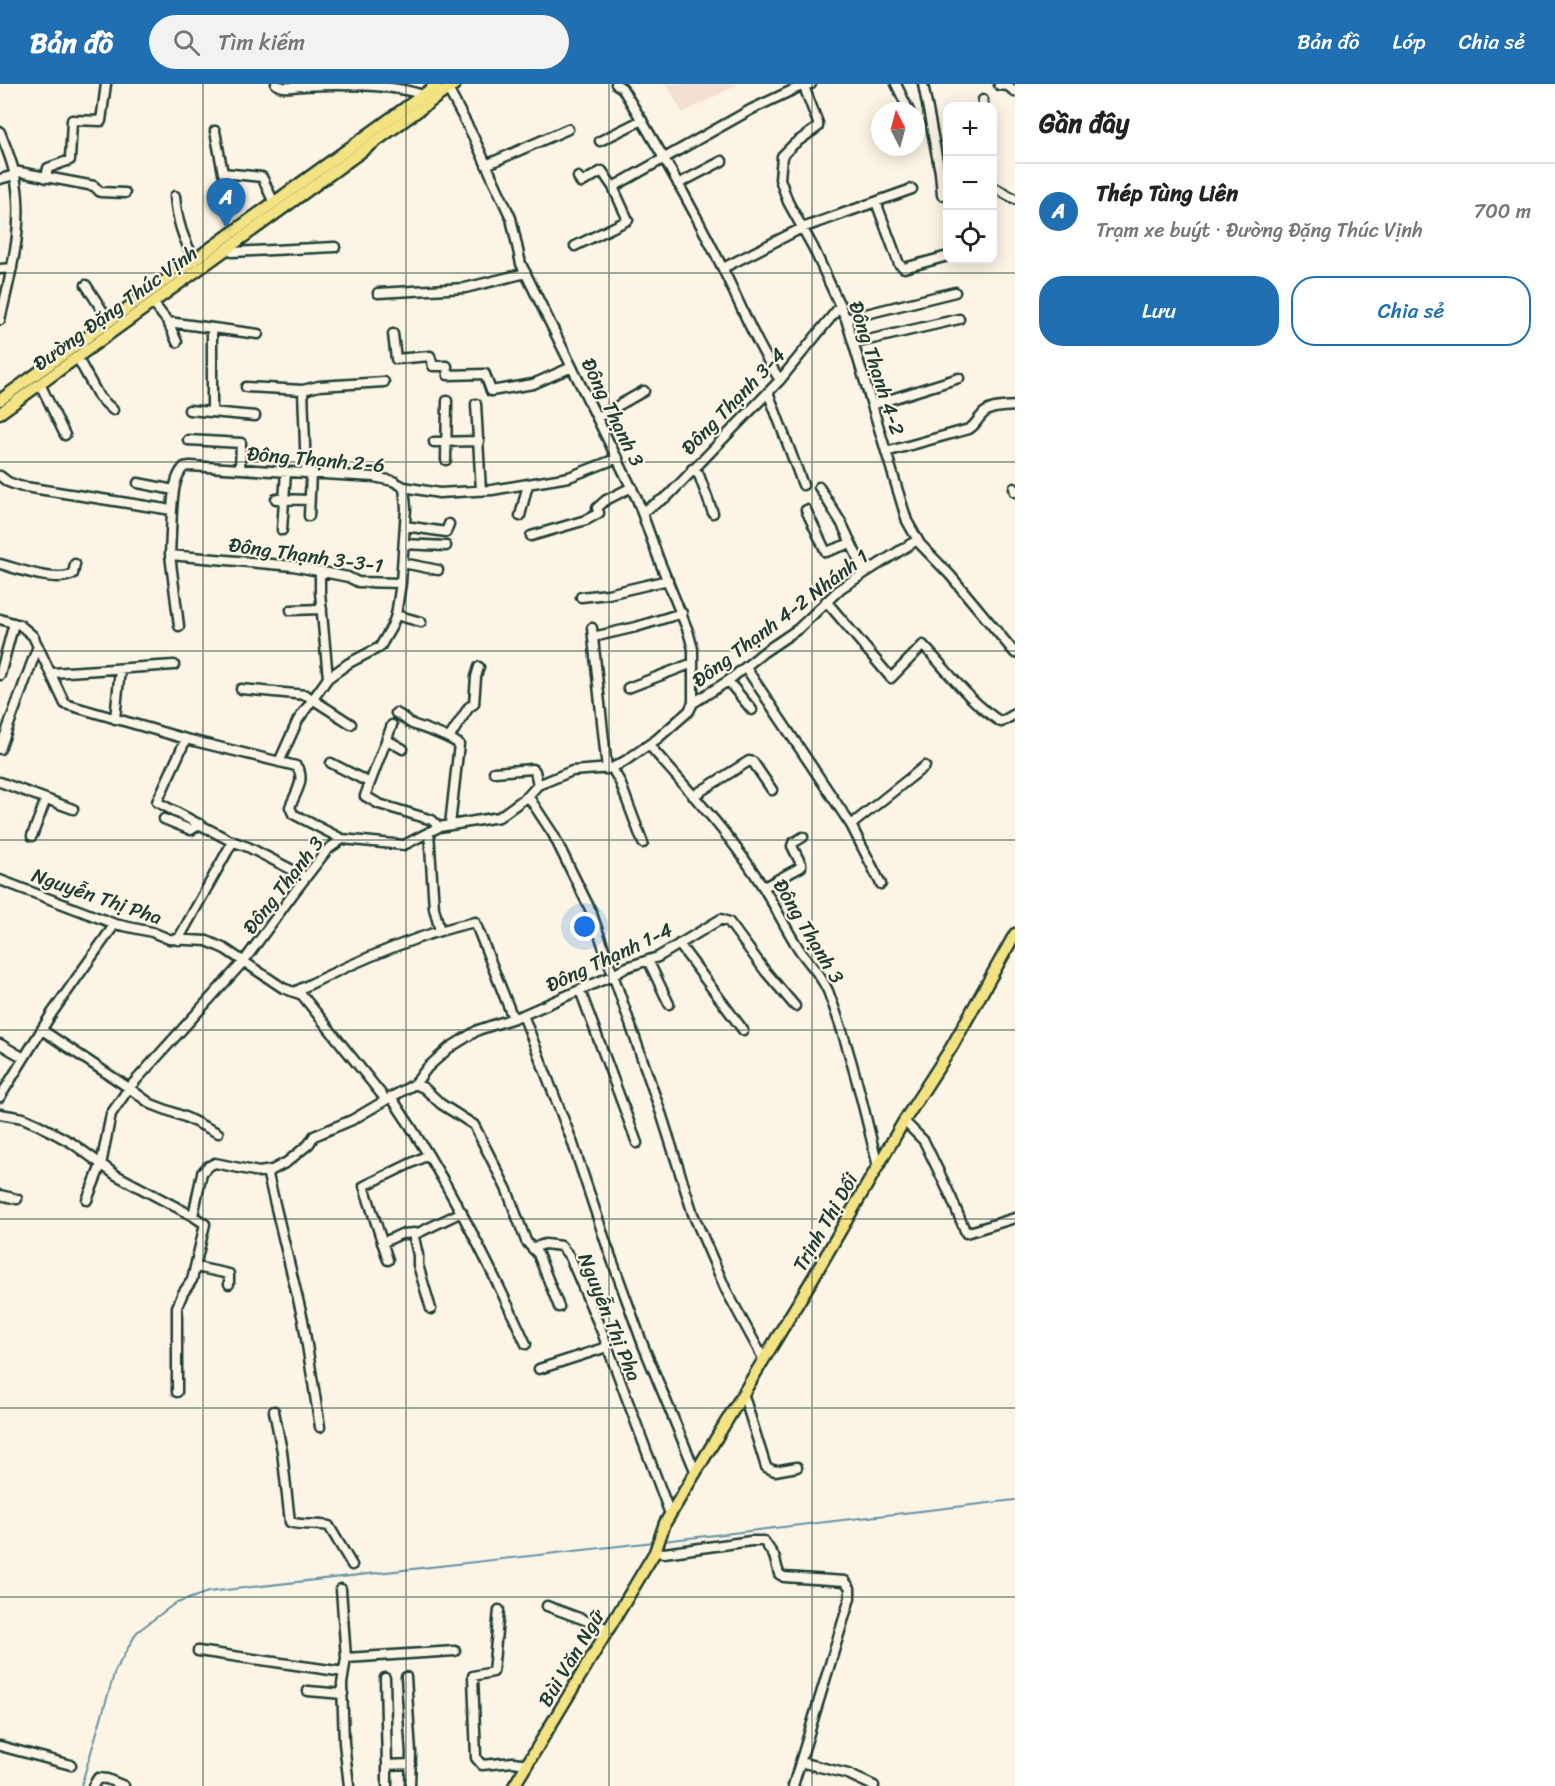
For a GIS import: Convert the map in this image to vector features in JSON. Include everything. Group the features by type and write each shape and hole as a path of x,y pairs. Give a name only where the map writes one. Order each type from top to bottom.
{"main road":[{"name":"Đường Đặng Thúc Vịnh","path":"0,400 422,95 446,85"},
{"name":"Đường Đặng Thúc Vịnh","path":"0,413 228,249 446,85"},
{"name":"Trịnh Thị Dối","path":"663,1527 763,1358 819,1269 904,1121 951,1048 1015,934"},
{"name":"Bùi Văn Ngữ","path":"514,1786 656,1549 663,1527"}],"street":[{"path":"46,178 48,168 70,160 72,120 101,121 106,84"},
{"path":"276,84 283,88 302,85 384,85 412,89 422,95"},
{"path":"616,84 622,88 664,158 723,268 753,335 780,380"},
{"path":"896,84 905,102"},
{"path":"923,84 943,195"},
{"name":"Đông Thạnh 3","path":"244,961 306,876 327,850 342,839 404,844 439,827 499,817 528,796 538,785 572,771 609,768 649,745 689,711 693,703 693,649 632,487 521,264 511,218 446,85"},
{"path":"613,187 752,109 807,85"},
{"name":"Đông Thạnh 4-2","path":"807,85 818,127 794,144 782,156 780,179 788,202 841,305 855,343 907,521 917,540 950,574 1015,653"},
{"path":"999,86 1008,86 1015,92"},
{"path":"600,141 642,120"},
{"path":"486,165 568,129"},
{"path":"215,130 223,173 262,177 274,203"},
{"path":"0,132 15,173 18,195 18,220 12,268 0,320"},
{"path":"678,184 722,161"},
{"path":"575,246 628,220 613,187 602,171 580,183 578,177"},
{"path":"0,178 15,173 94,186 100,192 125,193"},
{"path":"723,268 802,228 912,189"},
{"path":"997,189 1015,199"},
{"path":"175,196 178,222 195,260"},
{"path":"876,202 899,264 904,268 943,257"},
{"path":"228,249 232,252 335,247"},
{"path":"0,269 12,268"},
{"path":"378,293 465,288 526,273"},
{"path":"86,285 109,321"},
{"path":"846,319 956,292"},
{"path":"153,303 168,322 177,342"},
{"name":"Đông Thạnh 3-4","path":"642,513 668,496 780,380 841,305"},
{"path":"855,343 959,319"},
{"path":"168,322 258,334"},
{"path":"212,328 212,412"},
{"path":"393,334 396,359 430,356 433,366 447,366 448,375 484,374 491,391 533,384 572,368"},
{"path":"77,357 99,397 113,410"},
{"path":"872,405 959,378"},
{"path":"246,387 303,390 320,386 384,382"},
{"path":"40,384 65,435"},
{"path":"303,390 309,473 309,516"},
{"path":"598,417 644,391"},
{"path":"768,392 803,485"},
{"path":"446,460 447,401"},
{"path":"476,404 481,491"},
{"path":"886,452 969,429 976,425 980,416 987,410 1015,406"},
{"path":"189,411 255,416"},
{"path":"188,440 242,443 240,469"},
{"path":"434,442 479,441"},
{"path":"404,487 439,493 481,491 569,477 618,458"},
{"name":"Đông Thạnh 2-6","path":"174,490 181,469 190,466 374,477 393,481 404,487 406,507 403,563 396,615 380,647 349,663 328,678 298,720 279,762"},
{"path":"692,469 699,475 713,513"},
{"path":"282,530 280,499 286,472"},
{"path":"0,476 19,486 172,510"},
{"path":"138,483 174,490 170,555 179,626"},
{"path":"520,516 528,484"},
{"path":"531,536 586,520 599,513 597,508 606,500 632,487"},
{"path":"819,487 851,543 865,573"},
{"path":"280,499 309,500"},
{"path":"806,510 826,552 851,543"},
{"path":"405,526 446,532 449,524"},
{"name":"Đông Thạnh 4-2 Nhánh 1","path":"693,703 728,681 764,652 798,629 842,588 917,540"},
{"path":"404,543 446,546"},
{"name":"Đông Thạnh 3-3-1","path":"170,555 293,566 348,577 358,582 401,583"},
{"path":"403,563 438,570"},
{"path":"0,564 24,573 66,577 74,574 75,564"},
{"path":"320,571 328,678"},
{"path":"580,597 608,594 668,580"},
{"path":"826,601 891,678 923,645 945,667 949,676 986,712 1001,722 1015,714"},
{"path":"291,610 322,609"},
{"path":"643,843 621,782 609,768 593,632 636,627 681,613"},
{"path":"396,615 421,622"},
{"path":"0,619 20,625 33,636 65,704 186,739 296,766 301,771 302,777 290,807 293,814 342,839"},
{"path":"0,675 14,623"},
{"path":"0,749 38,646"},
{"path":"628,688 693,663"},
{"path":"52,674 174,665"},
{"path":"449,738 469,707 474,704 479,667"},
{"path":"746,668 851,825 880,884"},
{"path":"115,719 120,669"},
{"path":"728,681 752,710"},
{"path":"242,689 306,695 351,724"},
{"path":"396,713 411,723 459,744 450,825"},
{"path":"392,725 365,796 379,804 425,817 439,827"},
{"path":"186,739 158,802 233,842 248,847 306,876"},
{"path":"387,740 403,749"},
{"name":"Đông Thạnh 3","path":"649,745 727,836 764,887 798,948 821,978 867,1118 878,1167"},
{"path":"693,796 749,761 753,762 772,790"},
{"path":"332,763 370,783"},
{"path":"851,825 925,766"},
{"path":"494,772 532,769 535,771 538,785"},
{"path":"0,782 73,809"},
{"path":"528,796 553,834 591,910 693,1214 726,1290 763,1358"},
{"path":"32,836 46,799"},
{"path":"164,819 191,830 200,824"},
{"path":"429,832 434,908 440,931"},
{"path":"764,887 801,867 792,846 803,837"},
{"path":"178,940 233,842"},
{"name":"Nguyễn Thị Pha","path":"0,880 115,924 178,940 207,942 225,949 265,977 302,995 389,1098 428,1155 487,1259 526,1344"},
{"name":"Đông Thạnh 1-4","path":"415,1084 427,1068 449,1048 478,1030 523,1015 614,975 627,967 658,957 721,919 729,922 795,1006"},
{"path":"294,992 334,972 440,931 475,922 513,1018"},
{"path":"0,1097 42,1030 115,924"},
{"path":"679,944 743,1030"},
{"path":"648,960 669,1004"},
{"path":"87,1200 101,1166 111,1114 129,1088 244,961"},
{"path":"579,990 637,1143"},
{"path":"523,1015 572,1141 643,1345 696,1473"},
{"path":"42,1030 151,1104 218,1133"},
{"path":"0,1044 24,1058"},
{"path":"192,1216 202,1173 207,1167 215,1163 259,1172 267,1171 287,1162 309,1144 314,1136 352,1120 415,1084 424,1088 441,1104 474,1125 507,1190 526,1240 538,1254 559,1307"},
{"path":"0,1114 23,1118 39,1125 72,1143 116,1175 205,1224 192,1281 177,1307 177,1392"},
{"path":"904,1121 924,1141 966,1233 1015,1218"},
{"path":"388,1260 364,1186 428,1155"},
{"path":"267,1171 303,1320 320,1427"},
{"path":"0,1196 16,1199"},
{"path":"382,1243 401,1234 413,1233 462,1212"},
{"path":"413,1233 418,1265 431,1309"},
{"name":"Nguyễn Thị Pha","path":"532,1248 545,1244 561,1246 570,1257 607,1347 670,1514"},
{"path":"196,1267 230,1274 228,1284"},
{"path":"539,1369 607,1347"},
{"path":"743,1393 766,1467 775,1471 797,1467"},
{"path":"274,1411 282,1451 290,1522 329,1526 352,1565"},
{"path":"656,1549 664,1553 764,1541 774,1556 779,1574 784,1577 845,1581 850,1588 850,1598 793,1786"},
{"path":"341,1589 346,1658 343,1694 344,1743 349,1786"},
{"path":"547,1606 609,1629"},
{"path":"499,1610 494,1672 473,1676 476,1758 482,1765 513,1762 527,1764"},
{"path":"198,1651 344,1672"},
{"path":"346,1658 455,1651"},
{"path":"406,1677 411,1764 410,1786"},
{"path":"385,1678 387,1786"},
{"path":"308,1691 343,1694"},
{"path":"0,1746 71,1765"},
{"path":"800,1762 848,1774 874,1786"},
{"path":"387,1765 411,1764"},
{"path":"93,1786 98,1778 124,1786"}],"shaded area":[{"path":"666,84 738,84 683,113"}],"waterway":[{"path":"663,1541 1015,1500"},
{"path":"81,1786 115,1671 137,1632 174,1604 208,1592 654,1542"}],"place":[{"name":"Thép Tùng Liên","path":"226,228"}]}
